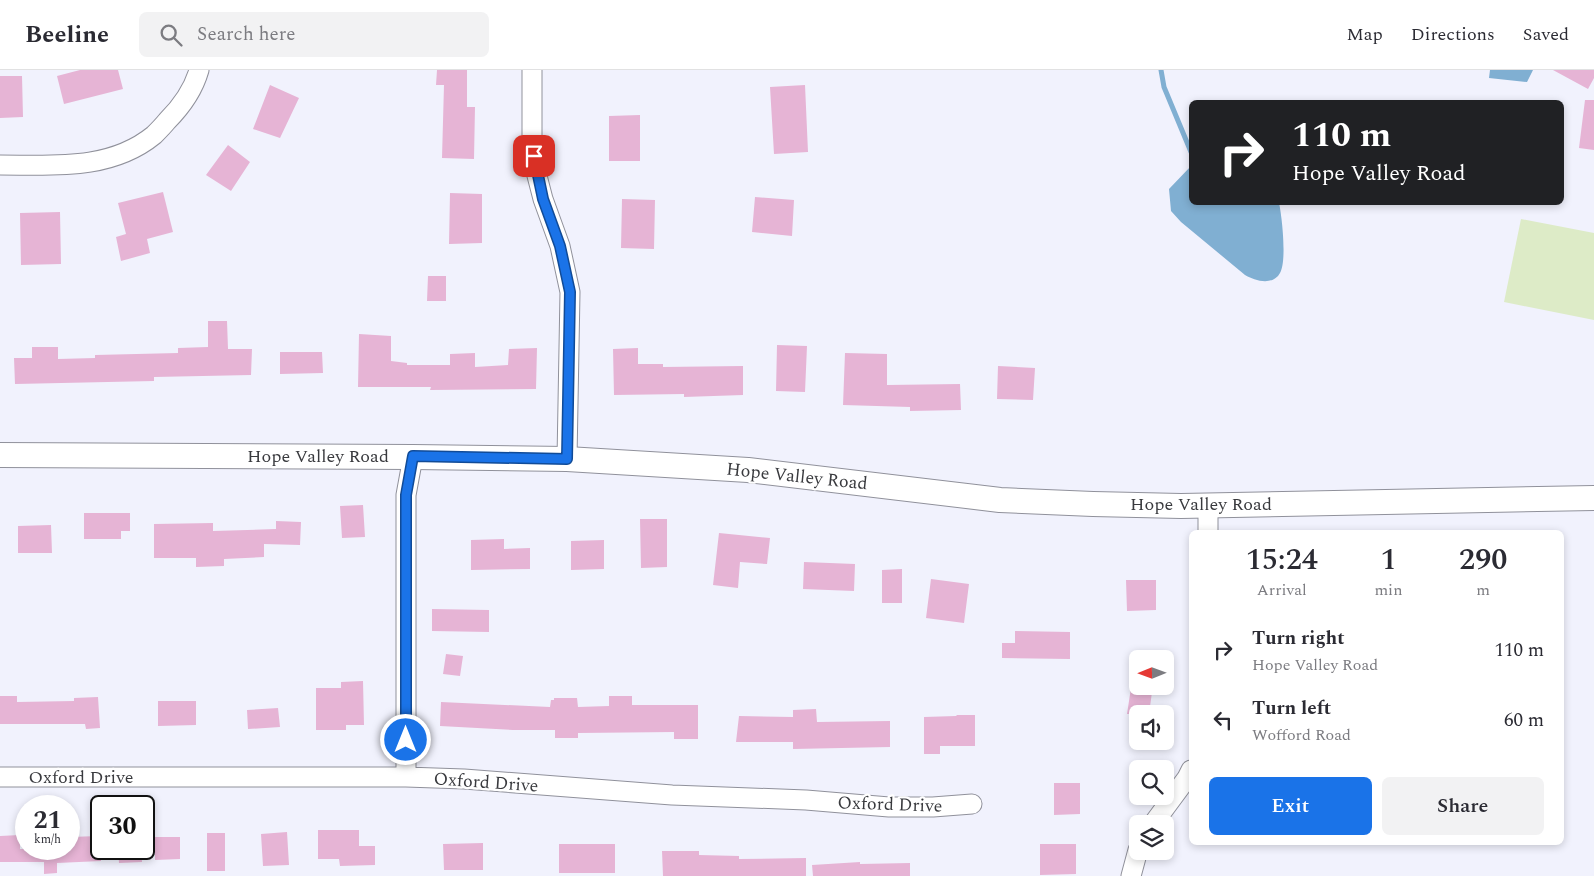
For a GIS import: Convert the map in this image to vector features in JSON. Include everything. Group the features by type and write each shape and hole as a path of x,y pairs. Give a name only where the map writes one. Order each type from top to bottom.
{"main road":[{"name":"Hope Valley Road","path":"0,455 413,456 567,459 748,470 1000,500 1093,504 1208,506 1594,498"}],"street":[{"path":"0,165 64,166 101,161 132,149 154,135 175,112 189,95 198,70"},
{"path":"532,70 532,145 535,168 543,199 560,246 570,292 567,459"},
{"path":"406,777 406,495 413,456"},
{"path":"1208,506 1208,530"},
{"path":"1159,815 1189,773"},
{"name":"Oxford Drive","path":"0,778 406,777 464,779 672,795 806,800 889,807 933,807 972,804"},
{"path":"1131,876 1135,860"}],"green space":[{"path":"1521,219 1594,233 1594,320 1504,302"}],"water":[{"path":"1490,70 1533,70 1527,82 1489,78"},
{"path":"1189,168 1189,205 1279,205 1284,249 1282,267 1277,277 1273,280 1264,281 1245,275 1181,222 1171,211 1169,189"}],"building":[{"path":"80,70 118,70 123,89 64,104 57,76"},
{"path":"437,70 467,70 467,107 475,107 474,159 442,158 444,85 436,85"},
{"path":"1553,70 1594,70 1594,78 1588,89"},
{"path":"0,76 22,76 23,117 0,118"},
{"path":"270,85 299,98 280,138 253,129"},
{"path":"805,85 808,152 774,154 770,87"},
{"path":"1585,100 1594,100 1594,150 1579,148"},
{"path":"640,115 640,161 609,161 609,116"},
{"path":"228,145 250,162 231,191 206,175"},
{"path":"163,192 173,232 147,239 150,253 121,261 116,237 126,234 118,203"},
{"path":"450,193 482,194 482,243 449,244"},
{"path":"755,197 794,200 792,236 752,232"},
{"path":"622,199 655,200 654,249 621,248"},
{"path":"60,212 61,264 21,265 20,213"},
{"path":"428,276 446,276 446,301 427,301"},
{"path":"208,321 227,321 228,349 252,349 251,375 154,377 154,381 15,384 14,358 32,358 32,347 58,347 58,359 95,358 95,355 178,353 178,348 208,347"},
{"path":"359,334 391,336 391,361 407,363 407,365 450,365 450,354 475,353 475,367 508,365 509,349 537,348 536,389 430,390 431,387 358,387"},
{"path":"777,345 807,346 805,392 776,391"},
{"path":"638,348 638,364 663,364 663,367 743,366 743,395 684,397 684,394 614,395 613,349"},
{"path":"280,352 322,352 323,373 280,374"},
{"path":"845,353 887,354 887,385 960,384 961,410 910,411 910,407 843,405"},
{"path":"998,366 1035,368 1033,400 997,399"},
{"path":"363,505 365,537 342,538 340,506"},
{"path":"84,513 130,513 130,531 121,531 121,539 84,539"},
{"path":"640,519 667,519 667,567 641,568"},
{"path":"276,521 301,522 300,545 264,544 264,557 224,559 224,566 196,567 196,558 154,558 154,524 213,523 213,531 276,529"},
{"path":"51,525 52,553 18,553 18,526"},
{"path":"719,533 770,538 767,564 740,562 738,588 713,585"},
{"path":"504,539 504,549 530,548 530,569 471,570 471,540"},
{"path":"604,540 604,569 571,570 571,541"},
{"path":"804,562 855,564 854,591 803,589"},
{"path":"902,569 902,603 882,603 882,570"},
{"path":"931,579 969,584 964,623 926,618"},
{"path":"1126,580 1156,580 1156,610 1127,611"},
{"path":"432,609 489,610 489,632 432,631"},
{"path":"1015,631 1070,632 1070,659 1002,658 1002,643 1015,643"},
{"path":"446,654 463,656 460,676 443,674"},
{"path":"363,681 364,725 346,725 346,730 316,730 316,688 341,688 341,682"},
{"path":"1130,695 1152,695 1150,705 1129,705 1129,714 1127,714"},
{"path":"0,696 17,696 17,702 74,701 74,698 98,697 100,728 86,729 85,724 0,724"},
{"path":"609,696 632,696 632,705 698,705 698,739 674,739 674,732 578,733 578,738 555,738 555,730 440,726 441,702 550,707 551,700 554,700 554,698 577,698 578,707 609,706"},
{"path":"158,701 196,701 196,725 158,726"},
{"path":"278,708 280,727 248,729 247,710"},
{"path":"816,709 817,722 890,721 890,747 793,749 793,742 736,742 739,716 793,717 793,710"},
{"path":"975,715 975,746 940,746 940,754 924,754 924,717"},
{"path":"1054,783 1080,783 1080,814 1054,815"},
{"path":"318,830 359,830 359,846 375,846 375,865 340,866 339,859 318,859"},
{"path":"287,832 289,865 263,866 261,834"},
{"path":"207,833 225,833 225,871 207,871"},
{"path":"15,835 15,860 80,860 80,837 90,836 90,860 101,861 57,863 57,873 44,874 44,862 0,862 0,836"},
{"path":"155,837 180,837 180,859 155,860"},
{"path":"483,843 483,870 444,870 443,844"},
{"path":"559,844 615,844 615,873 559,873"},
{"path":"1040,844 1076,844 1076,874 1040,875"},
{"path":"662,851 699,851 699,855 739,856 739,859 806,858 806,876 663,876"},
{"path":"119,860 142,860 142,862 119,863"},
{"path":"860,862 860,864 910,863 910,876 813,876 812,865"}],"waterway":[{"path":"1161,70 1164,87 1189,147"}],"route":[{"path":"406,740 406,495 413,456 567,459 570,292 560,246 539,185 534,156"}]}
